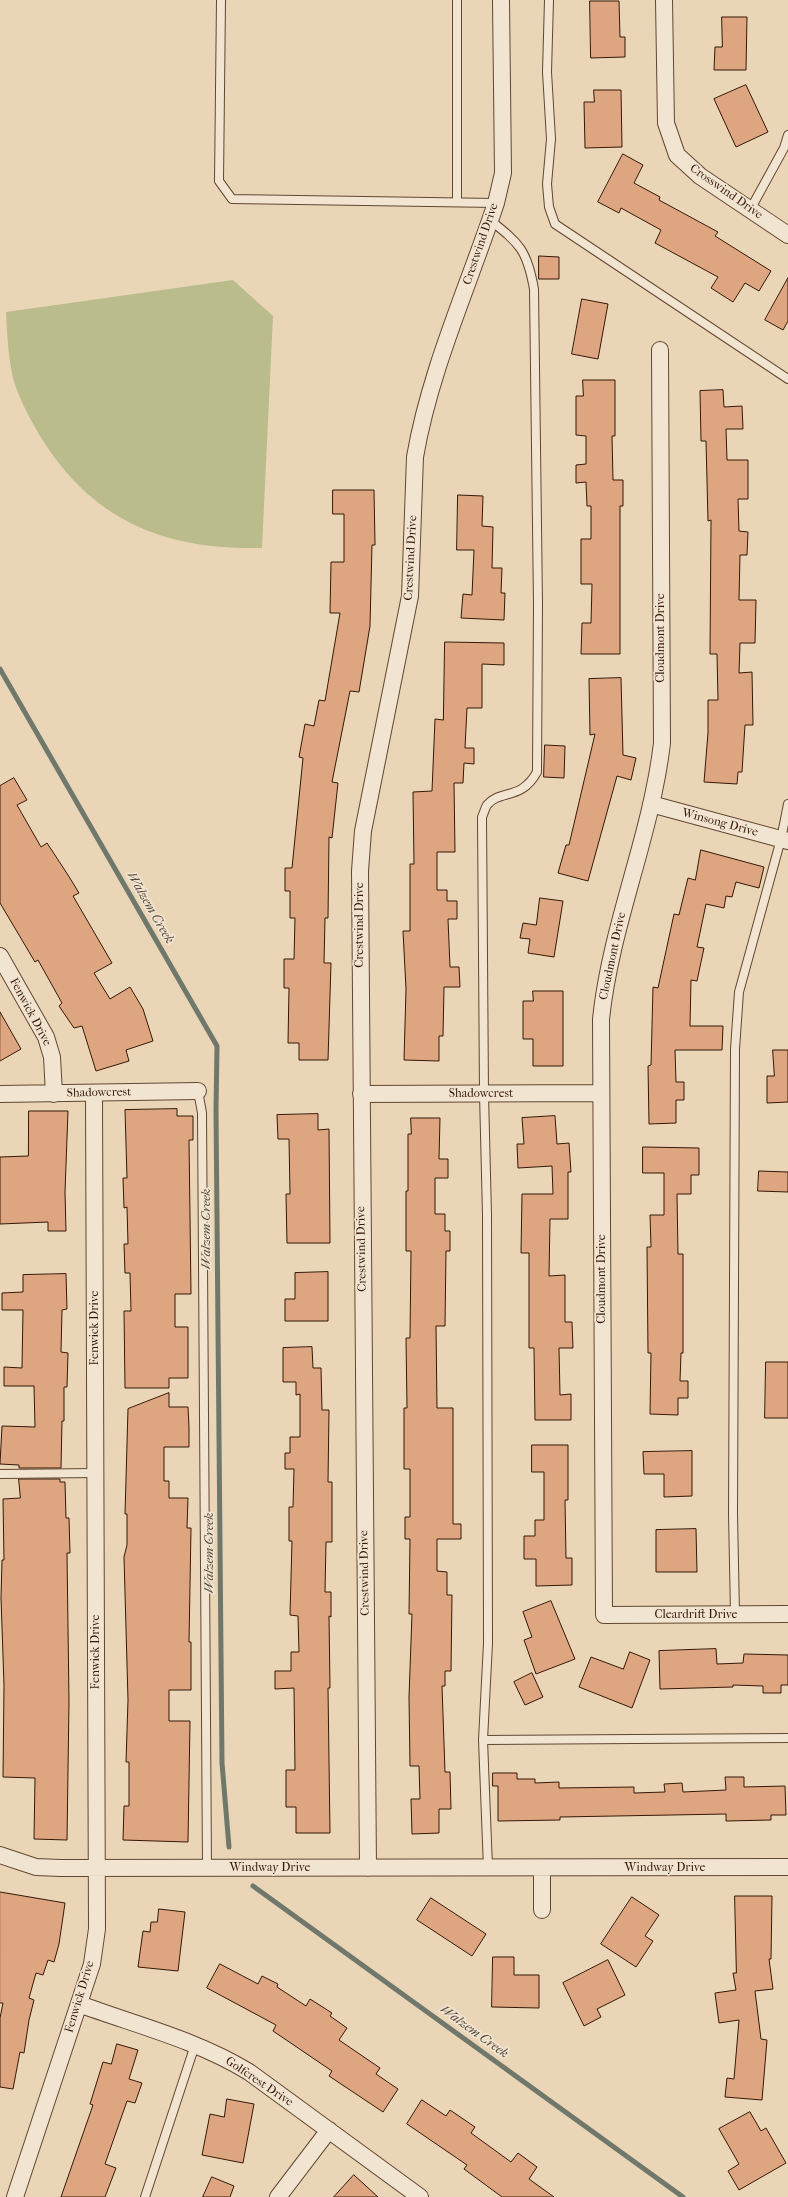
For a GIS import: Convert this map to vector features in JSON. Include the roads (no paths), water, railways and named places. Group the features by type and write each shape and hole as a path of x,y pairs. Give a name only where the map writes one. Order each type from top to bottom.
{"street":[{"name":"Crestwind Drive","path":"368,1868 361,1094 360,871 362,831 410,596 415,457 430,390 496,203 502,173 501,0"},
{"name":"Crosswind Drive","path":"664,0 666,123 677,155 700,176 788,235"},
{"name":"Cloudmont Drive","path":"604,1615 601,1018 605,981 613,944 657,782 662,743 660,350"},
{"name":"Winsong Drive","path":"651,804 785,840"},
{"name":"Fenwick Drive","path":"0,956 46,1037 52,1057 54,1094"},
{"name":"Shadowcrest","path":"0,1094 94,1094 198,1091"},
{"name":"Shadowcrest","path":"361,1094 601,1093"},
{"name":"Fenwick Drive","path":"15,2197 92,1964 97,1929 94,1094"},
{"name":"Cleardrift Drive","path":"604,1615 788,1614"},
{"name":"Windway Drive","path":"0,1855 36,1867 788,1868"},
{"path":"542,1868 542,1910"},
{"name":"Golfcrest Drive","path":"79,2004 195,2045 229,2060 249,2072 420,2197"},
{"path":"278,2197 329,2130"}],"lane":[{"path":"221,0 219,181 232,198 496,203"},
{"path":"457,0 457,202"},
{"path":"548,0 547,72 551,140 547,184 548,207 555,224 788,378"},
{"path":"750,210 784,148 788,135"},
{"path":"488,1868 483,1740 488,1643 487,1215 484,1094 482,816 487,805 493,800 521,791 532,782 537,772 538,736 534,289 530,265 516,241 490,220"},
{"path":"735,1614 735,1049 739,992 785,840 788,804"},
{"path":"198,1091 202,1113 203,1472 207,1867"},
{"path":"0,1474 96,1473"},
{"path":"483,1740 788,1738"},
{"path":"145,2197 195,2045"}],"waterway":[{"name":"Walzem Creek","path":"0,669 217,1046 216,1110 222,1763 229,1847"},
{"name":"Walzem Creek","path":"253,1886 683,2197"}]}
